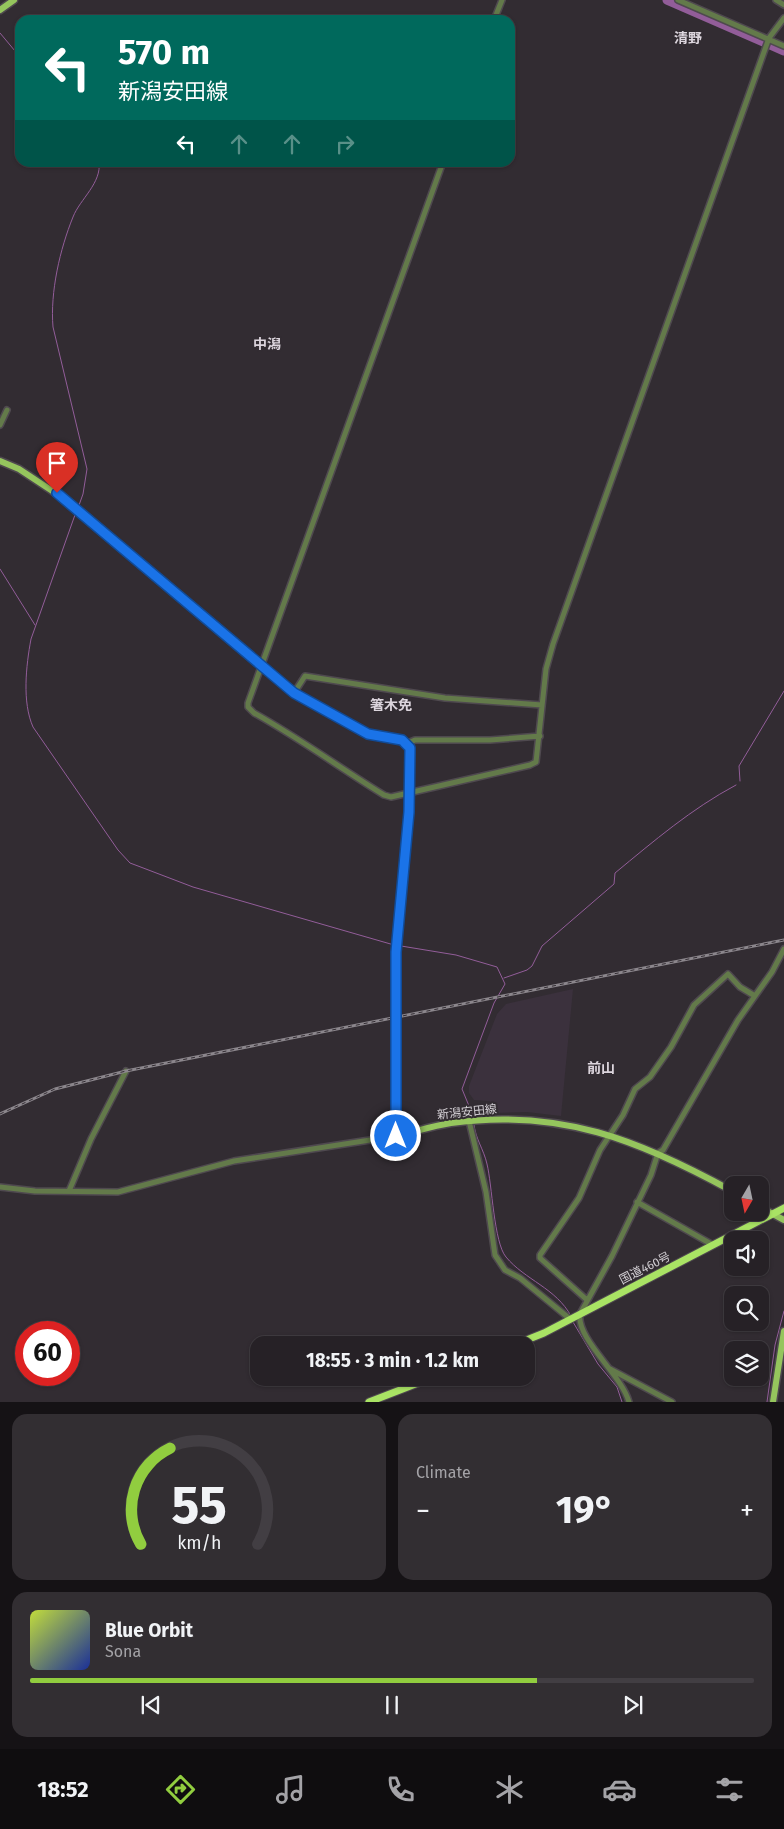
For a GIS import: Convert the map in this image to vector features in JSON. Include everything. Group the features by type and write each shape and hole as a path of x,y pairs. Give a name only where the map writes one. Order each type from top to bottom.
{"highway":[{"name":"国道460号","path":"535,1337 784,1208"},
{"path":"369,1402 410,1386"}],"main road":[{"path":"0,10 14,0"},
{"path":"0,461 19,469 66,500 294,693 368,734 402,740 408,744 410,748 409,793 397,950 396,1136"},
{"name":"新潟安田線","path":"396,1136 450,1123 469,1121 552,1121 609,1135 658,1153 724,1188"},
{"path":"769,1212 784,1220"},
{"path":"773,1402 784,1331"}],"street":[{"path":"496,15 502,0"},
{"path":"678,0 768,42 784,46"},
{"path":"776,0 784,5"},
{"path":"441,167 248,703 250,710 300,738 384,795 391,797 530,765 536,762 546,669 553,644 768,42 784,18"},
{"path":"0,425 7,410"},
{"path":"294,693 305,676 446,698 542,705"},
{"path":"408,744 416,740 490,740 540,736"},
{"path":"575,1316 588,1300 612,1256 651,1175 658,1153 663,1150 755,996 772,972 784,948"},
{"path":"588,1300 540,1258 540,1255 579,1198 600,1150 623,1115 635,1089 650,1077 672,1047 694,1005 728,974 740,987 755,996"},
{"path":"69,1191 91,1139 126,1071"},
{"path":"469,1121 486,1192 495,1255 505,1270 580,1318 586,1334 626,1390 629,1402"},
{"path":"0,1187 18,1190 126,1190 234,1161 396,1136"},
{"path":"637,1202 713,1245"},
{"path":"609,1368 672,1402"}],"shaded area":[{"path":"573,989 561,1116 527,1112 492,1113 490,1101 474,1100 469,1093 469,1086 497,1014 506,1004"}],"waterway":[{"path":"667,0 784,51"},
{"path":"0,33 15,51"},
{"path":"78,508 83,494 87,469 53,327 52,314 57,271 68,229 76,210 94,184 99,167"},
{"path":"76,512 31,639 27,672 27,706 33,727 118,850 130,863 193,887 394,945"},
{"path":"0,569 35,625"},
{"path":"740,781 739,766 784,691"},
{"path":"504,978 527,970 532,966 542,946 614,884 615,873 688,815 736,785"},
{"path":"401,946 456,955 497,967 505,984 494,1003 462,1089 474,1118"},
{"path":"474,1124 487,1164 496,1227 502,1250 506,1257 522,1272 557,1298 571,1316"},
{"path":"767,1402 775,1345 784,1311"},
{"path":"573,1322 598,1364 617,1387 622,1402"}],"railway":[{"path":"0,1114 55,1089 126,1071 784,940"}],"district":[{"name":"清野","path":"688,38"},
{"name":"中潟","path":"267,344"},
{"name":"箸木免","path":"391,705"},
{"name":"前山","path":"601,1068"}],"route":[{"path":"57,493 294,693 368,734 402,740 408,744 410,748 409,812 396,952 396,1136"}]}
